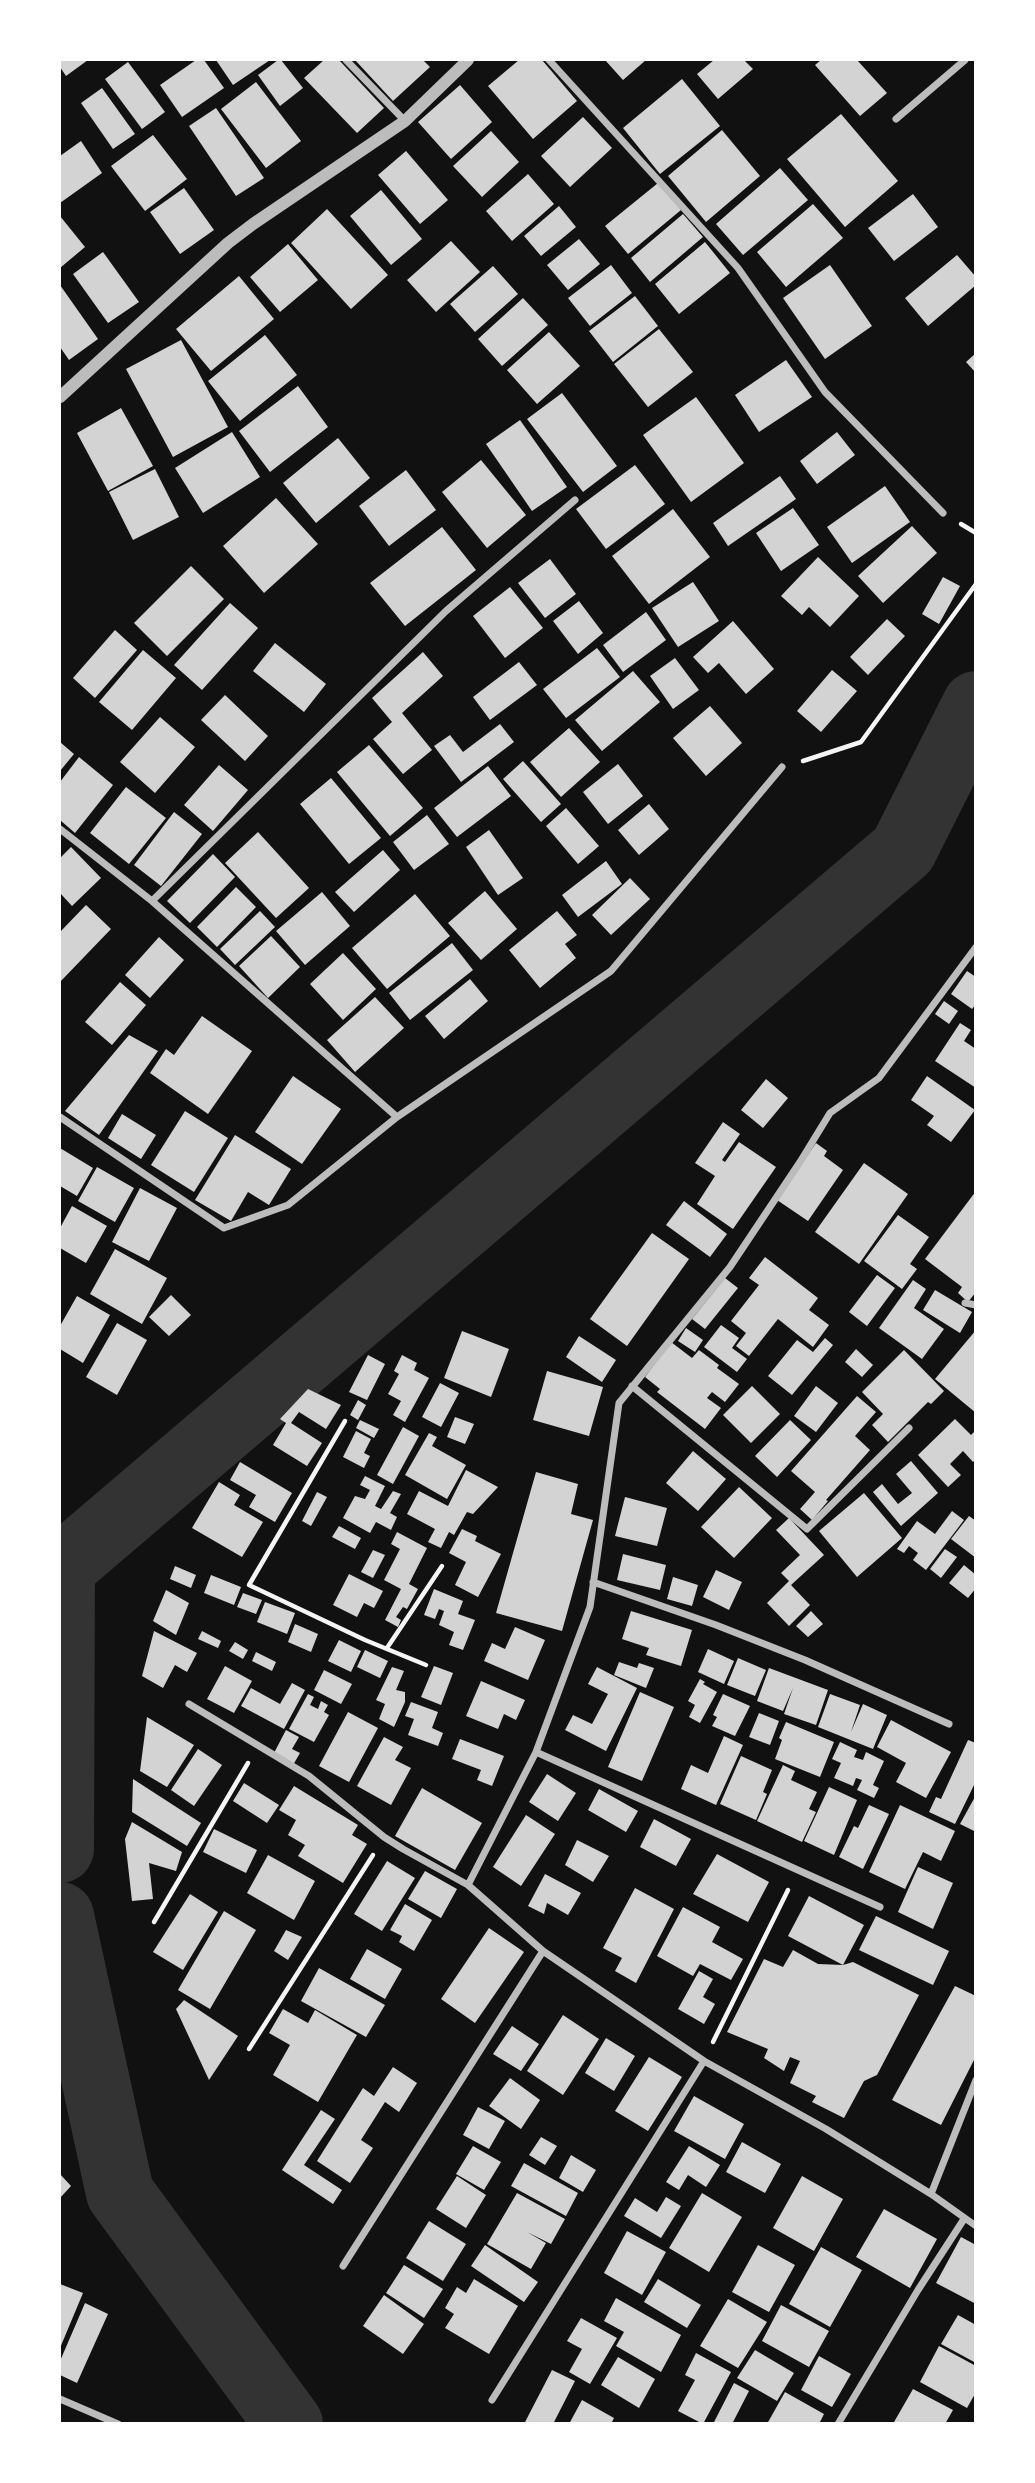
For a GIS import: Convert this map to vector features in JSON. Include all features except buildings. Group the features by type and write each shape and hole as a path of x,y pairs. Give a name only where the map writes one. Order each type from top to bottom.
{"street":[{"path":"346,60 405,121"},
{"path":"60,397 228,243 405,121 468,60"},
{"path":"549,60 738,268 825,392 943,513"},
{"path":"947,60 952,69"},
{"path":"896,119 965,60"},
{"path":"152,901 446,611 575,500"},
{"path":"60,1117 224,1228 288,1205 397,1117 611,971 782,767"},
{"path":"60,829 152,901 397,1117"},
{"path":"468,1885 536,1752 590,1607 618,1402 730,1267 830,1113 879,1078 975,947"},
{"path":"965,1303 975,1305"},
{"path":"632,1386 807,1529 909,1428"},
{"path":"593,1582 792,1655 949,1724"},
{"path":"189,1704 309,1776 384,1837 468,1885 543,1951 704,2061 826,2129 931,2194 975,2226"},
{"path":"536,1752 880,1907"},
{"path":"343,2266 543,1951"},
{"path":"492,2400 704,2061"},
{"path":"931,2194 975,2080"},
{"path":"838,2424 964,2219"},
{"path":"60,2399 118,2424"}],"path":[{"path":"782,767 861,742 975,584"},
{"path":"345,1421 248,1585 426,1665"},
{"path":"387,1648 442,1566"},
{"path":"154,1922 259,1746"},
{"path":"249,2049 384,1837"},
{"path":"704,2061 797,1870"}],"waterway":[{"path":"60,1849 61,1568 903,850 976,705"},
{"path":"60,1916 120,2193 289,2424"}]}
